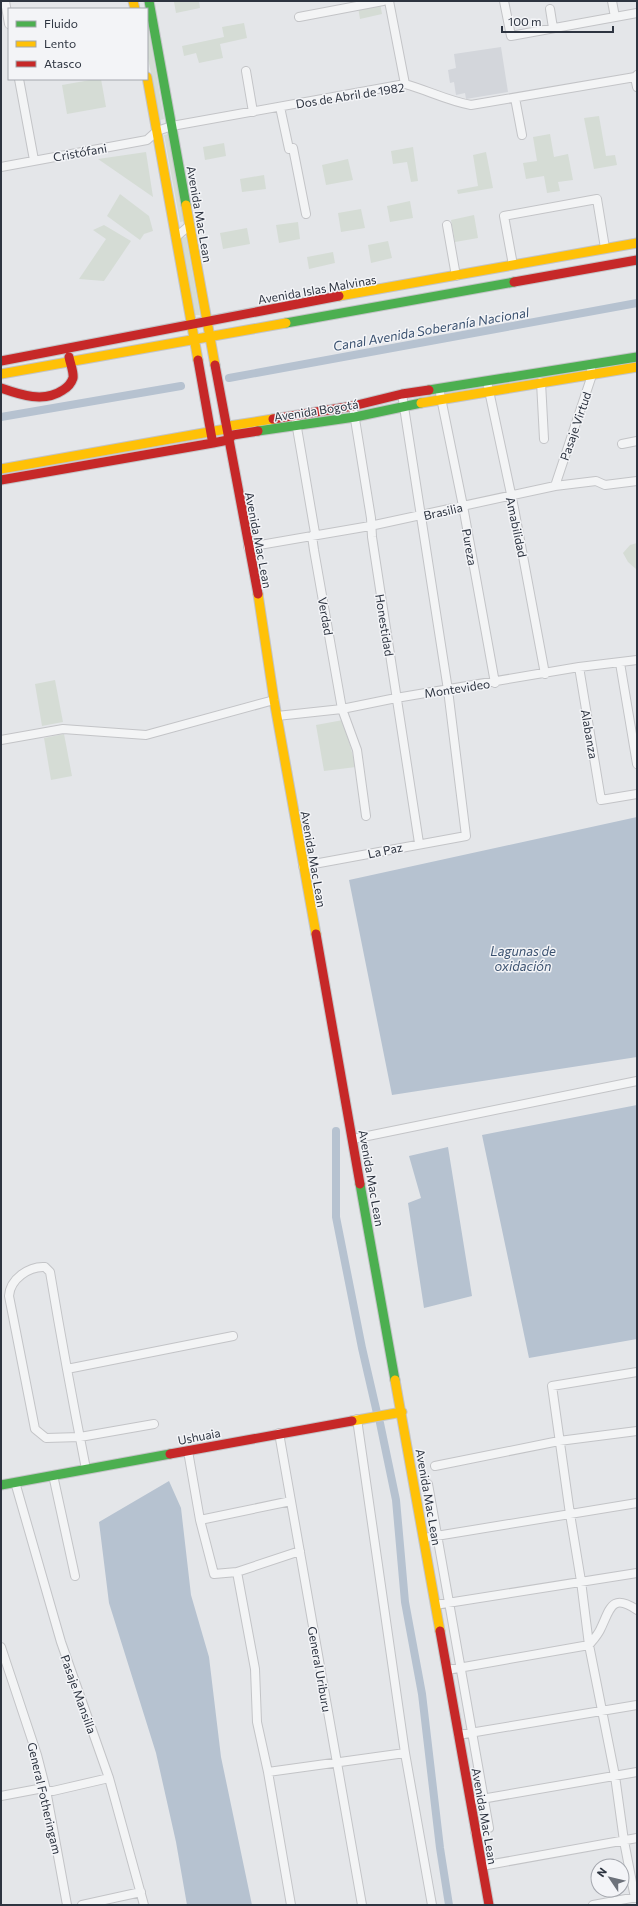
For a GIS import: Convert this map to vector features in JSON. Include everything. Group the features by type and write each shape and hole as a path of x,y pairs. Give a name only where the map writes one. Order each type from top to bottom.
{"main road":[{"name":"Avenida Mac Lean","path":"149,1 221,403 263,621 274,700 303,866 402,1412 489,1905"},
{"path":"148,80 196,340 213,443 231,456"},
{"name":"Avenida Islas Malvinas","path":"1,361 66,350 207,321 637,243"},
{"path":"1,374 210,338 637,260"},
{"path":"1,388 22,396 54,396 70,385 72,377 71,362 66,350"},
{"name":"Avenida Bogotá","path":"1,480 213,443 228,440 233,435 355,417 404,405 541,382 637,357"},
{"name":"Avenida Bogotá","path":"1,469 211,432 226,429 229,426 353,406 402,394 487,381 591,370 637,367"},
{"path":"52,460 54,471"},
{"name":"Ushuaia","path":"1,1485 279,1433 402,1412"}],"street":[{"path":"5,1 8,18"},
{"path":"299,17 383,1"},
{"path":"389,1 405,84"},
{"path":"504,1 511,36 637,13"},
{"path":"612,1 615,17"},
{"path":"550,9 554,28"},
{"path":"246,71 253,112"},
{"path":"636,76 637,87"},
{"name":"Dos de Abril de 1982","path":"157,132 172,126 405,84 461,103 471,104 515,98 636,76"},
{"path":"19,80 34,160"},
{"path":"515,98 522,135"},
{"path":"280,107 289,149 293,148 306,214"},
{"name":"Cristófani","path":"1,167 147,140 157,132"},
{"path":"512,265 504,216 597,200 605,248"},
{"path":"176,238 190,225"},
{"path":"447,225 456,276"},
{"name":"Pasaje Virtud","path":"555,486 591,370"},
{"name":"Amabilidad","path":"487,381 546,674"},
{"path":"541,382 544,439"},
{"name":"Pureza","path":"438,389 442,398 463,506 495,683"},
{"path":"402,394 448,690"},
{"name":"Honestidad","path":"353,406 419,843"},
{"name":"Verdad","path":"295,415 315,533 312,536 342,709 357,750 366,816"},
{"path":"622,444 637,441"},
{"name":"Brasilia","path":"248,547 370,526 555,486 596,481 605,485 637,481"},
{"name":"Montevideo","path":"277,716 342,709 396,698 495,683 579,667 637,660"},
{"path":"620,663 637,764"},
{"name":"Alabanza","path":"579,667 602,800 637,794"},
{"name":"La Paz","path":"303,866 419,843 466,836 448,690"},
{"path":"1,740 63,729 146,734 274,700"},
{"path":"353,1139 637,1081"},
{"path":"86,1469 80,1437 67,1369 50,1272 44,1267 38,1266 18,1277 12,1284 9,1296 35,1429 46,1438 80,1437 154,1424"},
{"path":"67,1369 233,1336"},
{"path":"593,1905 636,1897 624,1841 615,1776 589,1645 552,1386 637,1372"},
{"path":"357,1419 405,1753 432,1905"},
{"path":"435,1466 559,1442 637,1431"},
{"name":"General Uriburu","path":"279,1433 362,1905"},
{"path":"188,1451 200,1520 214,1574 238,1572 300,1551"},
{"path":"53,1475 75,1576"},
{"name":"Pasaje Mansilla","path":"15,1482 61,1642 109,1778 144,1905"},
{"path":"428,1484 489,1828 476,1832"},
{"path":"200,1520 291,1501"},
{"path":"424,1538 637,1502"},
{"path":"238,1572 255,1669 257,1722 268,1772 290,1905"},
{"path":"435,1605 637,1573"},
{"path":"447,1670 589,1645 596,1637 611,1605 616,1602 626,1603 637,1610"},
{"name":"General Fotheringam","path":"2,1650 37,1755 46,1790 67,1905"},
{"path":"458,1735 637,1705"},
{"path":"268,1772 405,1753"},
{"path":"470,1801 637,1772"},
{"path":"1,1796 38,1788 53,1791 109,1778"},
{"path":"482,1866 637,1838"},
{"path":"82,1905 141,1892"}],"shaded area":[{"path":"199,1 200,8 176,13 174,2"},
{"path":"380,3 382,14 360,19 358,7"},
{"path":"244,23 247,38 220,44 223,58 199,63 196,53 184,56 182,46 224,37 222,27"},
{"path":"148,26 164,119 160,120 148,58"},
{"path":"501,47 508,92 466,99 465,93 456,95 454,82 450,83 448,70 456,68 454,54"},
{"path":"90,80 101,80 106,107 67,114 62,85"},
{"path":"599,116 606,156 615,155 617,165 594,169 584,118"},
{"path":"169,134 185,221 180,222 164,135"},
{"path":"550,134 554,157 568,154 573,180 558,182 560,191 547,193 544,176 526,179 523,163 537,161 533,137"},
{"path":"224,143 226,156 205,160 203,147"},
{"path":"413,147 418,181 411,182 407,162 393,164 391,151"},
{"path":"146,152 153,197 98,159"},
{"path":"486,152 493,188 458,194 457,190 478,186 473,155"},
{"path":"348,159 353,180 326,185 322,165"},
{"path":"264,175 266,189 242,192 240,179"},
{"path":"120,194 149,216 153,231 144,234 140,240 107,216"},
{"path":"410,201 413,218 390,222 387,206"},
{"path":"361,209 365,228 341,232 338,213"},
{"path":"474,215 478,238 455,242 451,220"},
{"path":"298,222 300,239 279,243 276,225"},
{"path":"104,225 131,241 104,281 79,279 106,239 93,230"},
{"path":"247,228 250,244 223,249 220,233"},
{"path":"186,237 200,315 193,315 180,238"},
{"path":"388,241 392,258 371,263 368,245"},
{"path":"333,252 335,263 309,269 307,257"},
{"path":"637,543 636,569 628,562 623,553 630,545"},
{"path":"55,680 63,722 42,726 35,684"},
{"path":"343,720 356,767 324,771 316,725"},
{"path":"64,734 72,776 51,780 44,738"}],"water":[{"name":"Lagunas de oxidación","path":"637,817 637,1057 392,1095 349,880"},
{"path":"637,1105 637,1339 529,1358 482,1135"},
{"path":"448,1147 472,1296 424,1308 408,1203 421,1198 409,1156"},
{"path":"169,1481 181,1508 191,1595 209,1657 221,1757 252,1905 187,1905 176,1842 156,1753 109,1603 99,1522"}],"waterway":[{"name":"Canal Avenida Soberanía Nacional","path":"229,378 637,303"},
{"name":"Canal Avenida Soberanía Nacional","path":"1,417 181,386"},
{"path":"336,1131 336,1217 362,1348 377,1413"},
{"path":"380,1423 396,1500 405,1602 422,1694 440,1848 449,1905"}],"traffic: fast":[{"path":"149,1 186,205"},
{"path":"286,323 514,282"},
{"path":"429,390 637,357"},
{"path":"258,431 355,417 421,403"},
{"path":"360,1184 395,1380"},
{"path":"1,1485 170,1454"}],"traffic: slow":[{"path":"133,1 135,8"},
{"path":"148,80 198,360"},
{"path":"186,205 215,365"},
{"path":"339,296 637,243"},
{"path":"1,374 286,323"},
{"path":"421,403 637,367"},
{"path":"1,469 226,429 229,426 273,419"},
{"path":"258,594 274,700 316,934"},
{"path":"395,1380 440,1631"},
{"path":"352,1421 402,1412"}],"traffic: jam":[{"path":"514,282 637,260"},
{"path":"1,361 339,296"},
{"path":"1,388 24,395 40,397 56,394 68,386 73,378 69,357"},
{"path":"198,360 212,439"},
{"path":"215,365 258,594"},
{"path":"273,419 353,406 402,394 429,390"},
{"path":"1,480 213,443 228,440 233,435 258,431"},
{"path":"316,934 360,1184"},
{"path":"170,1454 352,1421"},
{"path":"440,1631 489,1905"}]}
